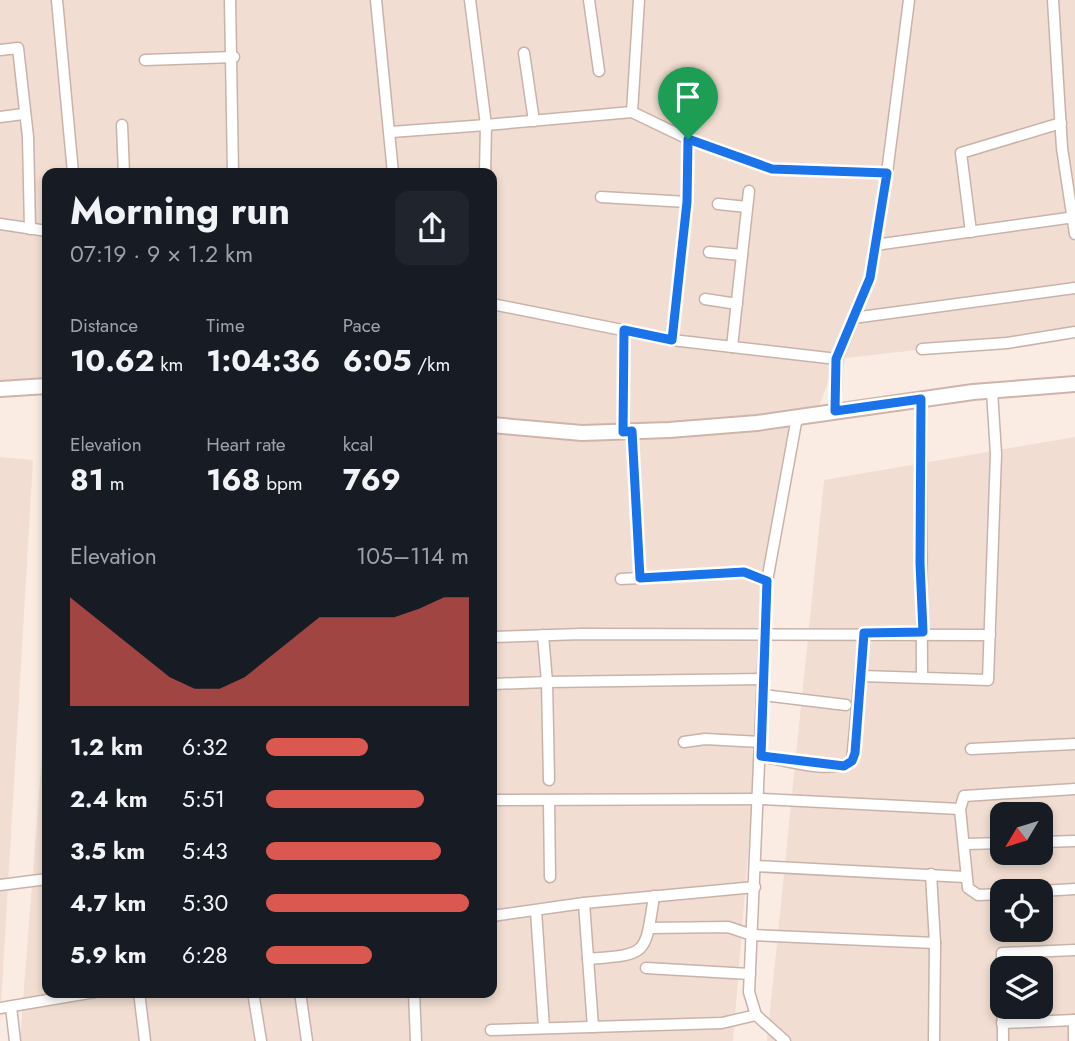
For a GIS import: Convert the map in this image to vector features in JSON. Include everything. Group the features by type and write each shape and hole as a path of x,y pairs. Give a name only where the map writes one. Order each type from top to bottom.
{"street":[{"path":"57,0 73,168"},
{"path":"230,0 233,168"},
{"path":"376,0 393,168"},
{"path":"470,0 486,125 485,168"},
{"path":"589,0 599,71"},
{"path":"632,112 639,0"},
{"path":"835,411 836,359 870,278 887,173 908,0"},
{"path":"1053,0 1061,123 1070,165 1075,234"},
{"path":"0,50 18,48 23,114 28,137 30,229"},
{"path":"524,53 534,121"},
{"path":"145,60 233,57"},
{"path":"391,132 632,112 688,139 772,169 887,173"},
{"path":"0,117 23,114"},
{"path":"971,232 961,153 1061,123"},
{"path":"122,125 124,168"},
{"path":"672,340 687,202 688,139"},
{"path":"732,347 749,191"},
{"path":"601,197 687,202"},
{"path":"718,204 747,207"},
{"path":"875,245 1074,217"},
{"path":"0,224 42,231"},
{"path":"709,253 742,255"},
{"path":"853,318 1075,288"},
{"path":"705,299 737,304"},
{"path":"497,305 672,340 836,359"},
{"path":"624,330 627,431 640,578"},
{"path":"922,349 1007,343 1075,332"},
{"path":"497,425 582,433 627,431 797,417 921,399 1075,384"},
{"path":"0,388 42,386"},
{"path":"861,676 988,680 996,454 992,391"},
{"path":"921,399 922,676"},
{"path":"785,1041 756,1015 749,992 755,887 755,799 761,756 767,581 797,417"},
{"path":"621,579 744,572 767,581"},
{"path":"497,637 923,632 990,635"},
{"path":"761,756 832,766 844,766 852,761 864,633"},
{"path":"542,635 547,682 549,780"},
{"path":"497,684 763,679"},
{"path":"763,695 846,705"},
{"path":"684,742 705,739 761,742"},
{"path":"971,749 1075,744"},
{"path":"990,895 978,895 968,888 965,877 966,844 960,809 964,796 1075,789"},
{"path":"497,800 755,799 960,809"},
{"path":"549,800 550,877"},
{"path":"1054,842 1075,841"},
{"path":"966,844 990,844"},
{"path":"755,866 965,877"},
{"path":"931,874 935,943 934,1041"},
{"path":"0,885 42,879"},
{"path":"497,915 584,903 755,887"},
{"path":"1053,890 1075,889"},
{"path":"588,959 629,955 640,951 647,942 654,896"},
{"path":"584,903 593,1027"},
{"path":"536,911 544,1028"},
{"path":"649,928 728,927 752,935 935,943"},
{"path":"1003,1041 1002,953 1075,950"},
{"path":"646,968 750,974"},
{"path":"15,1041 5,1007 59,998"},
{"path":"140,998 145,1041"},
{"path":"254,998 261,1041"},
{"path":"301,998 307,1041"},
{"path":"414,998 416,1041"},
{"path":"491,1030 722,1023 756,1015"},
{"path":"1002,1023 1074,1020 1074,1041"}],"shaded area":[{"path":"0,0 1075,0 1075,332 837,359 816,414 797,417 764,655 733,1041 20,1041 42,754 42,998 497,998 497,168 42,168 42,388 0,390"},
{"path":"1075,437 1075,1041 767,1041 824,480"},
{"path":"0,457 33,460 0,1021"}],"route":[{"path":"688,139 772,169 887,173 870,278 836,359 835,411 921,399 920,563 923,632 864,633 855,753 852,761 844,766 761,756 767,581 744,572 640,578 632,431 623,432 624,330 672,340 687,202 688,139"}]}
